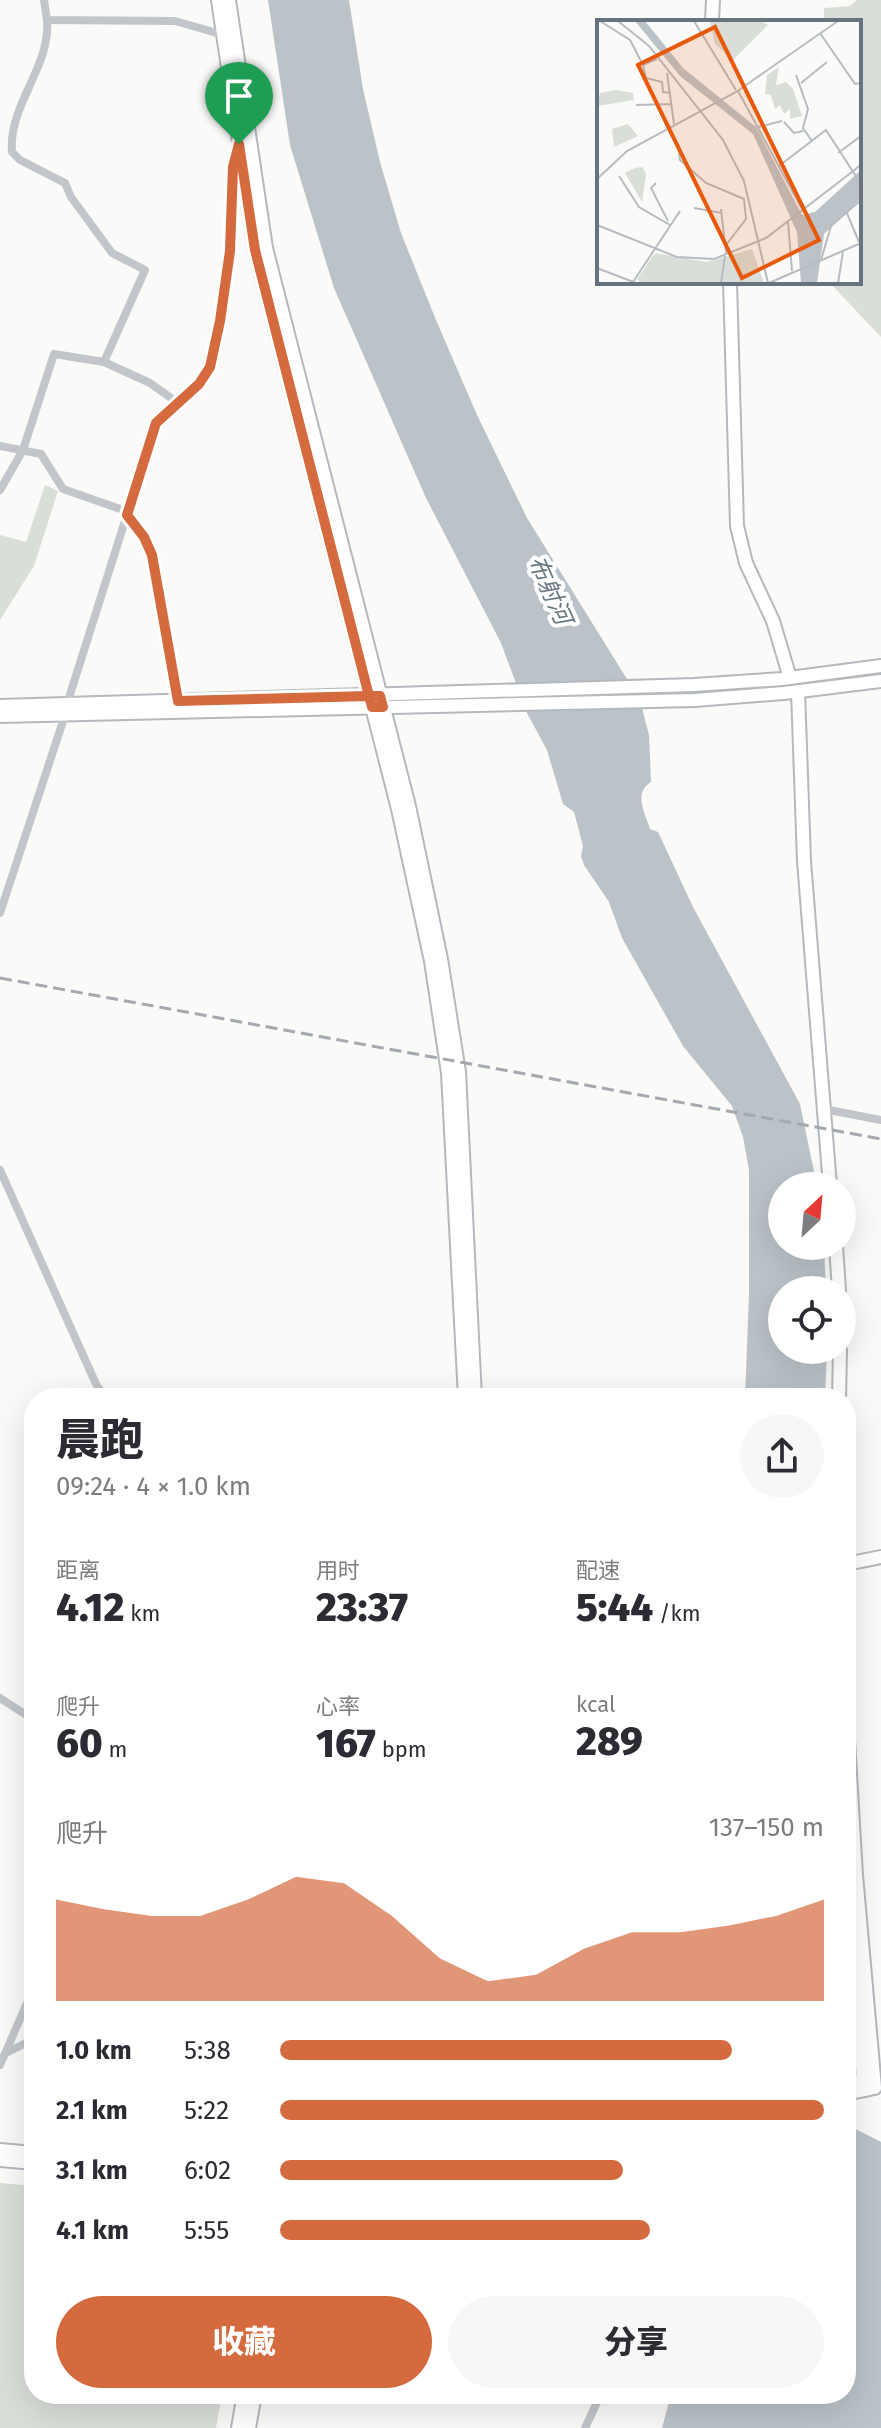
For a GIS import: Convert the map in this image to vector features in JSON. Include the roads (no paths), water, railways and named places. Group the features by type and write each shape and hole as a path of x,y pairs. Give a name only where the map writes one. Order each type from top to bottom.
{"main road":[{"path":"218,0 255,250 431,903 459,1072 475,1388"},
{"path":"229,0 266,248 376,701 420,905 448,1073 464,1388"},
{"path":"712,20 713,0"},
{"path":"730,284 737,526 746,563 773,621 790,678"},
{"path":"495,698 790,678 881,666"},
{"path":"0,706 66,710 495,698 667,700 798,691 881,681"},
{"path":"798,691 804,861 829,1172"},
{"path":"0,716 178,701 376,701"},
{"path":"839,1388 840,1364"},
{"path":"856,1562 881,1557"},
{"path":"856,1875 873,2083"},
{"path":"856,1960 873,2083"},
{"path":"0,2150 24,2152"},
{"path":"0,2160 24,2162"},
{"path":"238,2428 242,2404"},
{"path":"249,2428 253,2404"}],"street":[{"path":"44,0 46,46 15,124 12,152 20,160 65,183 71,197 112,253 145,270 104,362"},
{"path":"47,20 175,21 224,35"},
{"path":"0,913 156,423 204,378 215,350 230,251 233,167 239,144"},
{"path":"0,490 23,450 54,354 104,362 150,383 178,403"},
{"path":"0,446 45,458 63,489 128,513 152,555 178,701"},
{"path":"824,1109 881,1120"},
{"path":"0,1170 99,1388"},
{"path":"0,1698 24,1714"},
{"path":"0,2065 24,2011"},
{"path":"6,2053 24,2044"},
{"path":"585,2428 596,2404"}],"water":[{"name":"布射河","path":"268,0 349,0 363,89 380,162 401,233 436,320 477,415 527,518 640,700 649,735 651,782 641,797 650,829 658,832 693,907 800,1104 814,1172 768,1172 768,1260 825,1260 825,1276 768,1276 768,1364 826,1364 825,1388 745,1388 749,1170 743,1137 732,1106 683,1046 622,938 609,902 584,865 581,856 583,846 574,812 563,804 547,750 527,713 501,643 426,498 334,288 290,145"},
{"path":"856,2129 881,2142 881,2428 662,2428 668,2404 856,2404"}],"railway":[{"path":"0,978 881,1139"}]}
